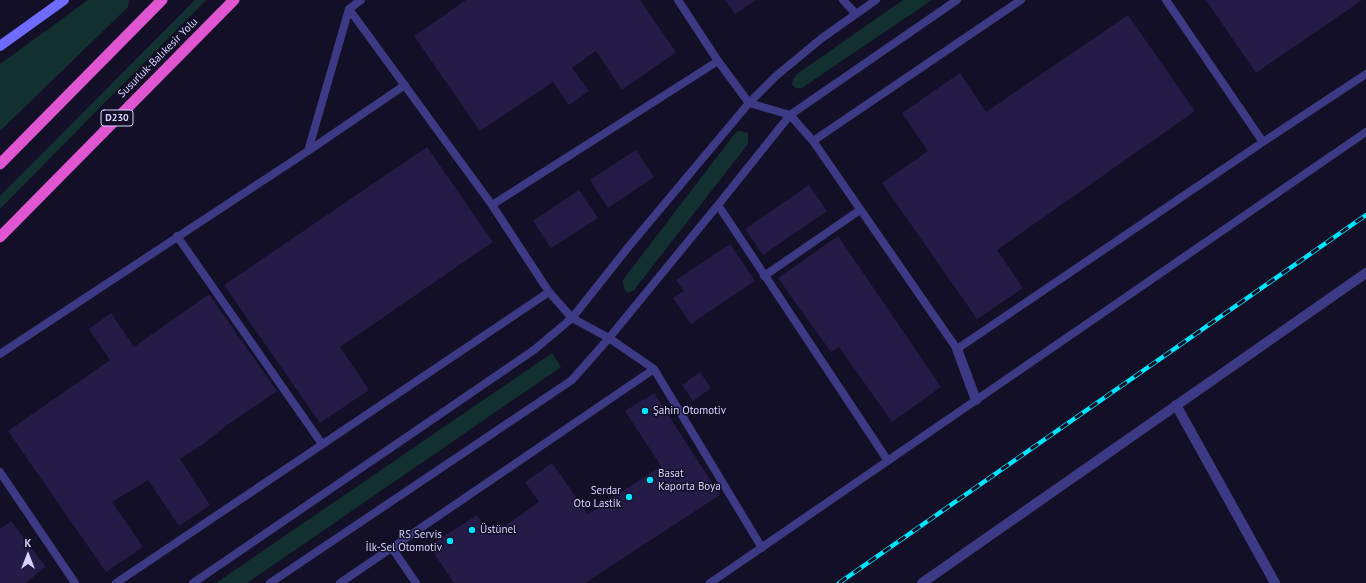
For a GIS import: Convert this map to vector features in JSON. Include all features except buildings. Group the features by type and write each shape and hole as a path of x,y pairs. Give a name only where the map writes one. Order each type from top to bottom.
{"highway":[{"path":"0,164 162,0"},
{"name":"Susurluk-Balıkesir Yolu","path":"0,237 234,0"}],"main road":[{"path":"0,46 64,0"}],"street":[{"path":"922,583 1366,273"},
{"path":"957,349 976,400"},
{"path":"1176,405 1275,583"}],"lane":[{"path":"308,150 349,9 361,0"},
{"path":"678,0 718,61 748,103 790,115 813,142 957,349 1366,74"},
{"path":"843,0 856,14"},
{"path":"193,583 534,350 572,318 630,245 748,103 776,76 822,38 876,0"},
{"path":"270,583 572,380 609,338 790,115 957,0"},
{"path":"813,142 1021,0"},
{"path":"1166,0 1263,142"},
{"path":"349,9 492,205 549,292 572,318 609,338 654,369 762,548"},
{"path":"492,205 718,61"},
{"path":"0,354 405,85"},
{"path":"710,583 1366,132"},
{"path":"718,205 888,461"},
{"path":"764,276 860,210"},
{"path":"177,236 322,444"},
{"path":"116,583 549,292"},
{"path":"344,582 654,369"},
{"path":"0,472 75,583"},
{"path":"392,548 416,583"}],"green space":[{"path":"88,0 129,0 128,7 0,131 0,64"},
{"path":"195,0 206,0 0,209 0,196"},
{"path":"903,0 932,0 802,88 796,88 792,85 793,79 797,74"},
{"path":"741,131 748,133 748,144 634,290 628,293 625,290 622,281 736,132"},
{"path":"552,353 561,367 247,583 216,583"}],"railway":[{"path":"839,583 1366,215"}],"place":[{"name":"Şahin Otomotiv","path":"645,411"},
{"name":"Basat Kaporta Boya","path":"650,480"},
{"name":"Serdar Oto Lastik","path":"629,497"},
{"name":"Üstünel","path":"472,530"},
{"name":"RS Servis İlk-Sel Otomotiv","path":"450,541"}]}
